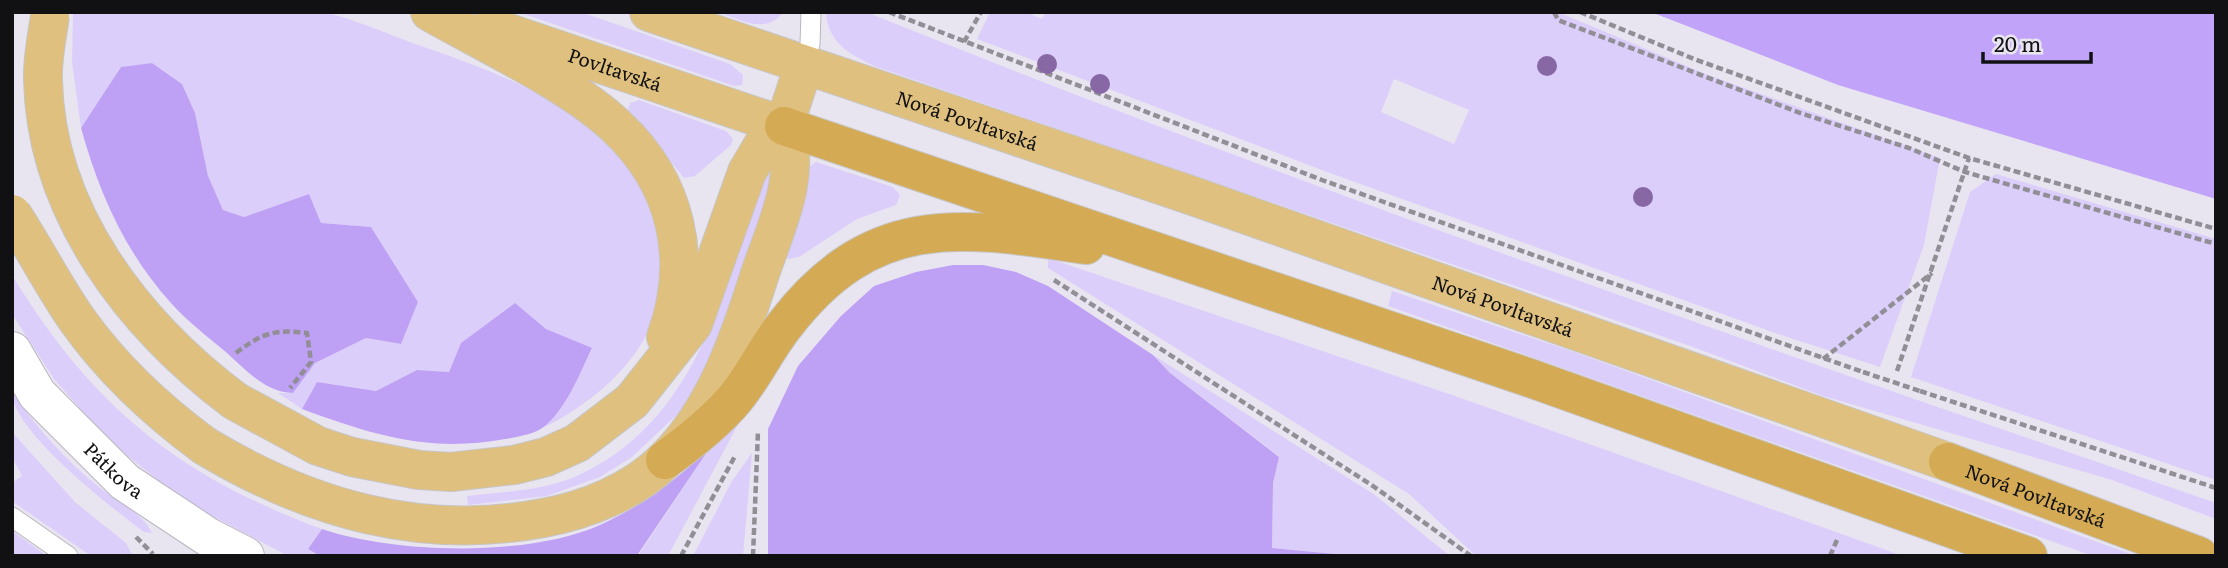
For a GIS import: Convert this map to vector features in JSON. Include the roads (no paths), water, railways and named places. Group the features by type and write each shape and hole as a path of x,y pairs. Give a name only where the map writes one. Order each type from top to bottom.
{"highway":[{"path":"784,126 1682,431 2028,556"},
{"path":"666,460 706,429 734,400 784,326 808,297 845,267 891,243 932,232 980,231 1185,261"},
{"name":"Nová Povltavská","path":"1948,462 2199,556"}],"main road":[{"path":"50,12 43,78 52,145 73,206 108,272 135,308 178,355 235,401 286,431 352,457 389,466 451,471 514,466 547,457 577,443 632,401 693,324 747,172 763,145 784,126 804,65 649,12"},
{"path":"430,12 592,106 617,127 655,174 667,199 676,234 681,268 679,294 660,351 632,401"},
{"name":"Povltavská","path":"446,12 784,126"},
{"name":"Nová Povltavská","path":"804,65 1193,196 1948,462"},
{"path":"12,214 78,320 103,353 157,408 205,446 266,480 333,506 400,523 460,527 567,514 620,493 666,460 709,400 744,325 789,181 791,149 784,126"}],"street":[{"name":"Pátkova","path":"12,351 37,394 125,482 199,546 245,556"}],"lane":[{"path":"804,65 810,44 811,12"},
{"path":"12,517 68,556"}]}
